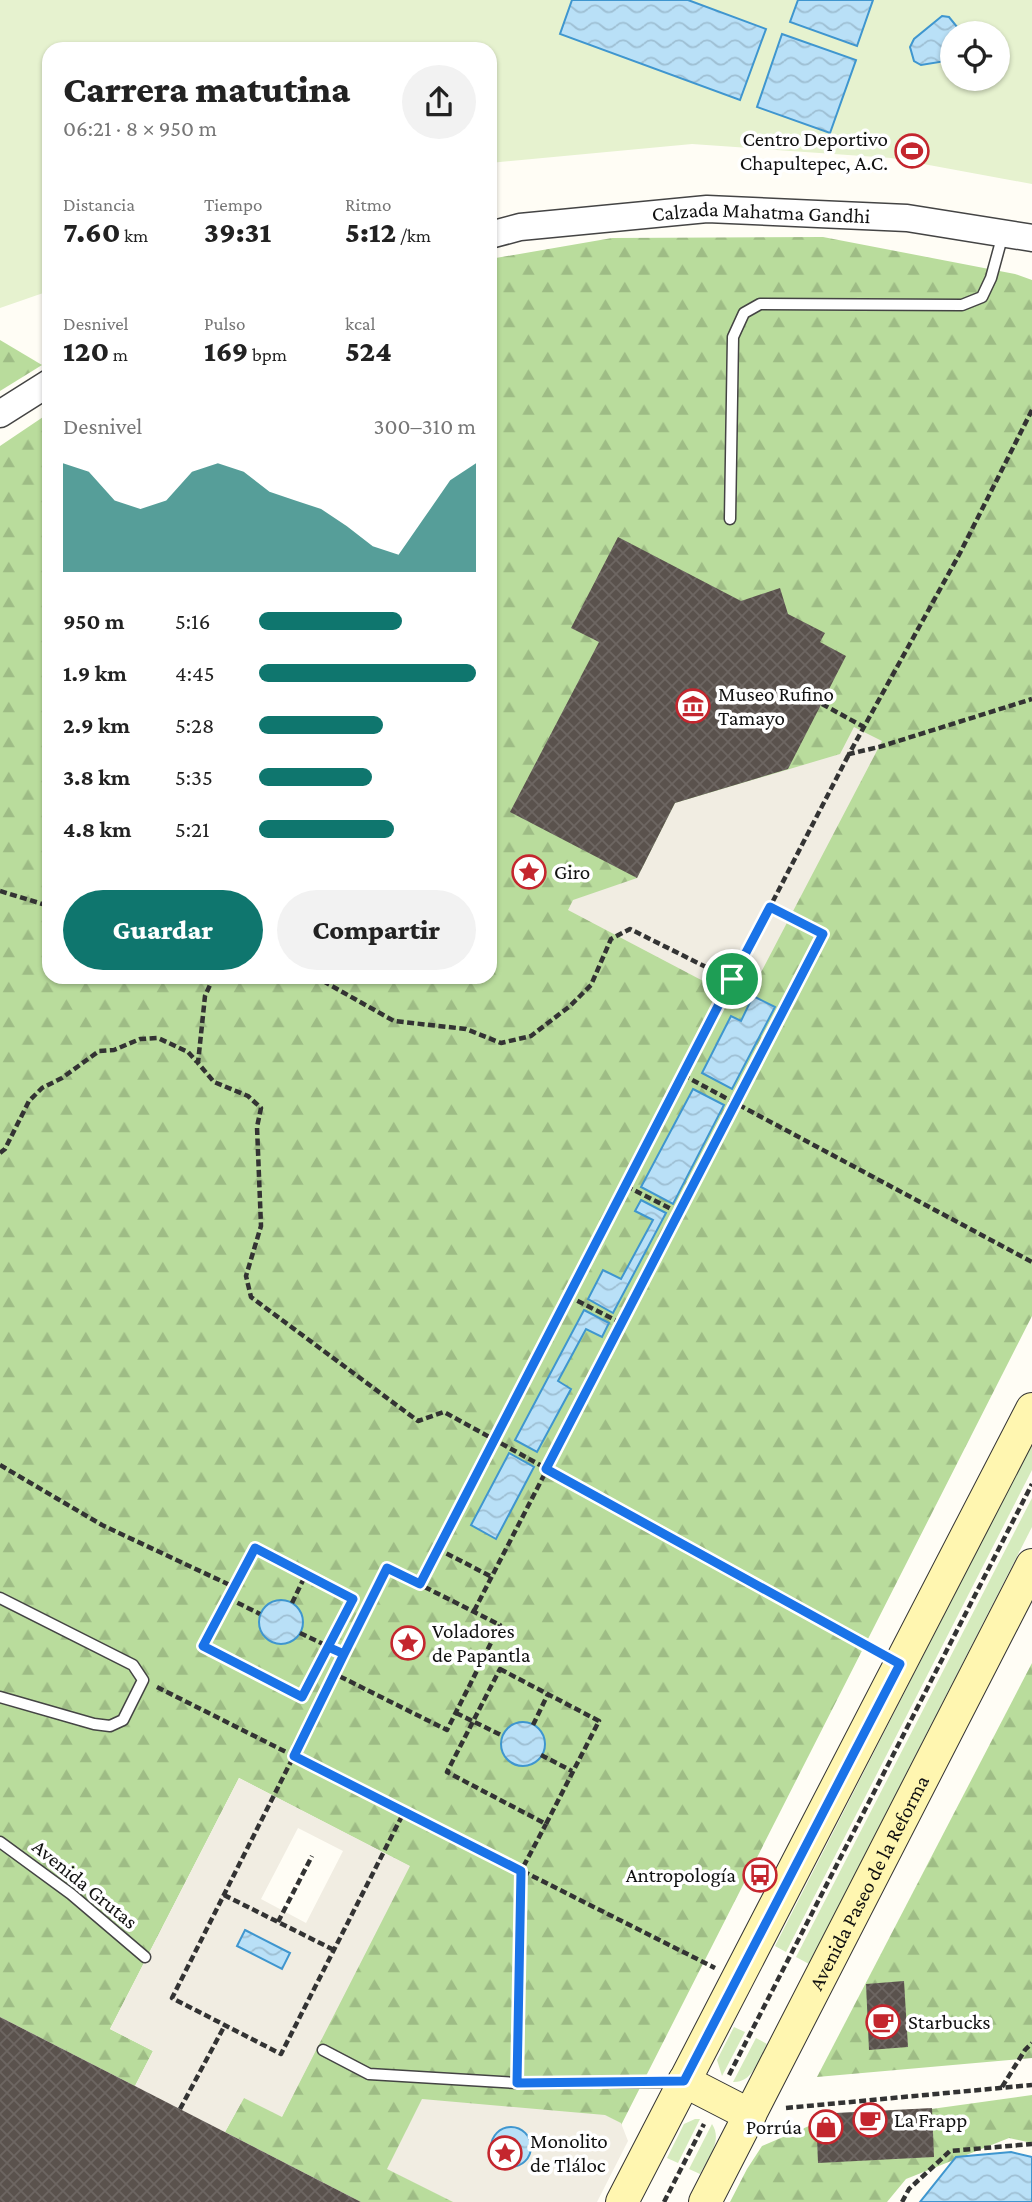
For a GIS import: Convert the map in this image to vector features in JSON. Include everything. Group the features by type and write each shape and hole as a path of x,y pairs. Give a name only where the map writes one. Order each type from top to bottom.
{"main road":[{"path":"622,2202 684,2081 749,1986 900,1664 1032,1409"},
{"name":"Avenida Paseo de la Reforma","path":"695,2193 750,2115 1032,1565"},
{"path":"684,2081 750,2115"}],"street":[{"name":"Calzada Mahatma Gandhi","path":"497,232 520,227 707,209 907,218 1032,239"},
{"path":"0,414 42,387"}],"lane":[{"path":"730,519 733,337 744,313 760,304 962,305 982,297 991,278 1003,234"},
{"path":"0,1598 134,1665 144,1680 122,1720 110,1726 94,1724 0,1697"},
{"name":"Avenida Grutas","path":"0,1842 71,1894 145,1957"},
{"path":"323,2050 369,2074 517,2083 684,2081"}],"path":[{"path":"420,1584 849,754 960,553 1032,410"},
{"path":"849,754 1032,699"},
{"path":"822,704 864,727"},
{"path":"0,891 42,904"},
{"path":"474,1611 823,934 770,907"},
{"path":"328,984 394,1021 466,1029 501,1043 531,1036 570,1006 591,985 611,939 630,929 732,979"},
{"path":"198,1063 205,996 210,984"},
{"path":"0,1153 5,1149 29,1101 41,1088 62,1078 99,1051 114,1050 141,1039 158,1038 188,1052 214,1082 248,1096 261,1108 257,1127 261,1226 246,1276 251,1297 418,1421 444,1412 900,1664"},
{"path":"683,1075 1032,1262"},
{"path":"626,1186 679,1213"},
{"path":"568,1296 621,1323"},
{"path":"0,1465 102,1525 234,1587"},
{"path":"727,2079 1032,1484"},
{"path":"255,1548 353,1599 302,1697 203,1646 234,1587 255,1548"},
{"path":"438,1549 490,1576"},
{"path":"335,1674 447,1730 500,1625 387,1568 172,1998 281,2054 404,1812"},
{"path":"292,1602 306,1574"},
{"path":"228,1598 260,1614"},
{"path":"300,1633 344,1654"},
{"path":"517,2083 521,1871 546,1824 599,1721 500,1670 447,1772 546,1824"},
{"path":"144,1680 778,2001"},
{"path":"533,1725 548,1694"},
{"path":"456,1713 503,1736"},
{"path":"541,1755 572,1772"},
{"path":"278,1922 312,1856"},
{"path":"224,1895 334,1950"},
{"path":"180,2109 225,2025"},
{"path":"1002,2087 1032,2043"},
{"path":"750,2115 794,2107 1032,2085"},
{"path":"664,2202 705,2122"},
{"path":"902,2202 909,2189 950,2151 1032,2144"},
{"path":"668,2175 695,2193"}],"green space":[{"name":"Centro Deportivo Chapultepec, A.C.","path":"0,0 1032,0 1032,184 891,158 692,144 497,162 497,42 42,42 42,293 0,308"},
{"path":"823,237 1015,274 1032,280 1032,1316 582,2202 361,2202 225,2132 244,2097 282,2116 409,1866 239,1778 110,2029 153,2051 135,2086 0,2017 0,446 42,418 42,984 497,984 497,258 612,238"},
{"path":"0,340 42,365 0,391"},
{"path":"1032,1443 1032,1470 786,1952 775,1946"},
{"path":"1032,1498 1032,1527 809,1964 796,1957"},
{"path":"1032,1663 1032,2058 817,2077"},
{"path":"734,2027 745,2032 722,2076 717,2060"},
{"path":"756,2038 767,2044 758,2063 746,2079 733,2082"},
{"path":"1032,2095 1032,2143 1009,2138 906,2179 887,2202 730,2202 762,2146 809,2126"},
{"path":"700,2119 678,2163 667,2158 684,2124"},
{"path":"712,2124 715,2143 700,2174 689,2169"}],"shaded area":[{"path":"854,727 882,741 745,1003 568,910 573,900 637,878 675,803 840,754"},
{"path":"239,1778 410,1866 282,2117 244,2098 225,2132 135,2086 153,2051 110,2029","holes":["298,1828 343,1851 306,1923 261,1899","245,1930 290,1953 282,1969 237,1946"]},
{"path":"422,2099 605,2115 621,2123 628,2141 597,2202 453,2202 387,2169","holes":["503,2129 531,2152 524,2163 491,2145"]}],"water":[{"path":"572,0 688,0 766,29 740,100 560,34"},
{"path":"798,0 873,0 857,46 790,22"},
{"path":"942,16 949,17 952,21 940,21 940,62 921,65 914,61 910,47 914,39"},
{"path":"782,34 856,60 830,133 757,107"},
{"path":"753,996 775,1007 732,1089 702,1073 731,1016 741,1021"},
{"path":"693,1089 724,1105 673,1204 641,1187"},
{"path":"641,1200 666,1213 613,1313 588,1299 603,1270 621,1279 653,1220 635,1211"},
{"path":"584,1310 609,1323 602,1337 586,1329 558,1381 571,1389 537,1452 515,1440"},
{"path":"509,1453 534,1467 496,1539 471,1525"},
{"path":"281,1600 297,1606 303,1622 297,1638 281,1644 265,1638 259,1622 265,1606"},
{"path":"523,1722 539,1728 545,1744 539,1760 523,1766 507,1760 501,1744 507,1728"},
{"path":"245,1930 290,1953 282,1969 237,1946"},
{"path":"511,2127 525,2133 531,2147 525,2161 511,2167 497,2161 491,2147 497,2133"},
{"path":"1011,2152 1032,2157 1032,2202 920,2202 956,2157"}],"building":[{"name":"Museo Rufino Tamayo","path":"618,537 741,601 780,588 788,614 825,633 820,642 846,656 788,769 675,803 637,878 510,812 599,642 571,628"},
{"path":"904,1981 908,2047 869,2050 866,1984"},
{"path":"0,2017 135,2086 361,2202 0,2202"},
{"path":"932,2108 934,2157 818,2163 816,2114"}],"place":[{"name":"Centro Deportivo Chapultepec, A.C.","path":"912,151"},
{"name":"Museo Rufino Tamayo","path":"693,706"},
{"name":"Giro","path":"529,872"},
{"name":"Voladores de Papantla","path":"408,1643"},
{"name":"Antropología","path":"760,1875"},
{"name":"Starbucks","path":"883,2022"},
{"name":"La Frapp","path":"870,2120"},
{"name":"Porrúa","path":"826,2127"},
{"name":"Monolito de Tláloc","path":"505,2153"}],"route":[{"path":"732,979 420,1584 387,1568 344,1654 328,1647 353,1599 255,1548 203,1646 302,1697 328,1647 344,1654 294,1756 521,1871 517,2083 684,2081 900,1664 546,1469 823,934 770,907 732,979"}]}
